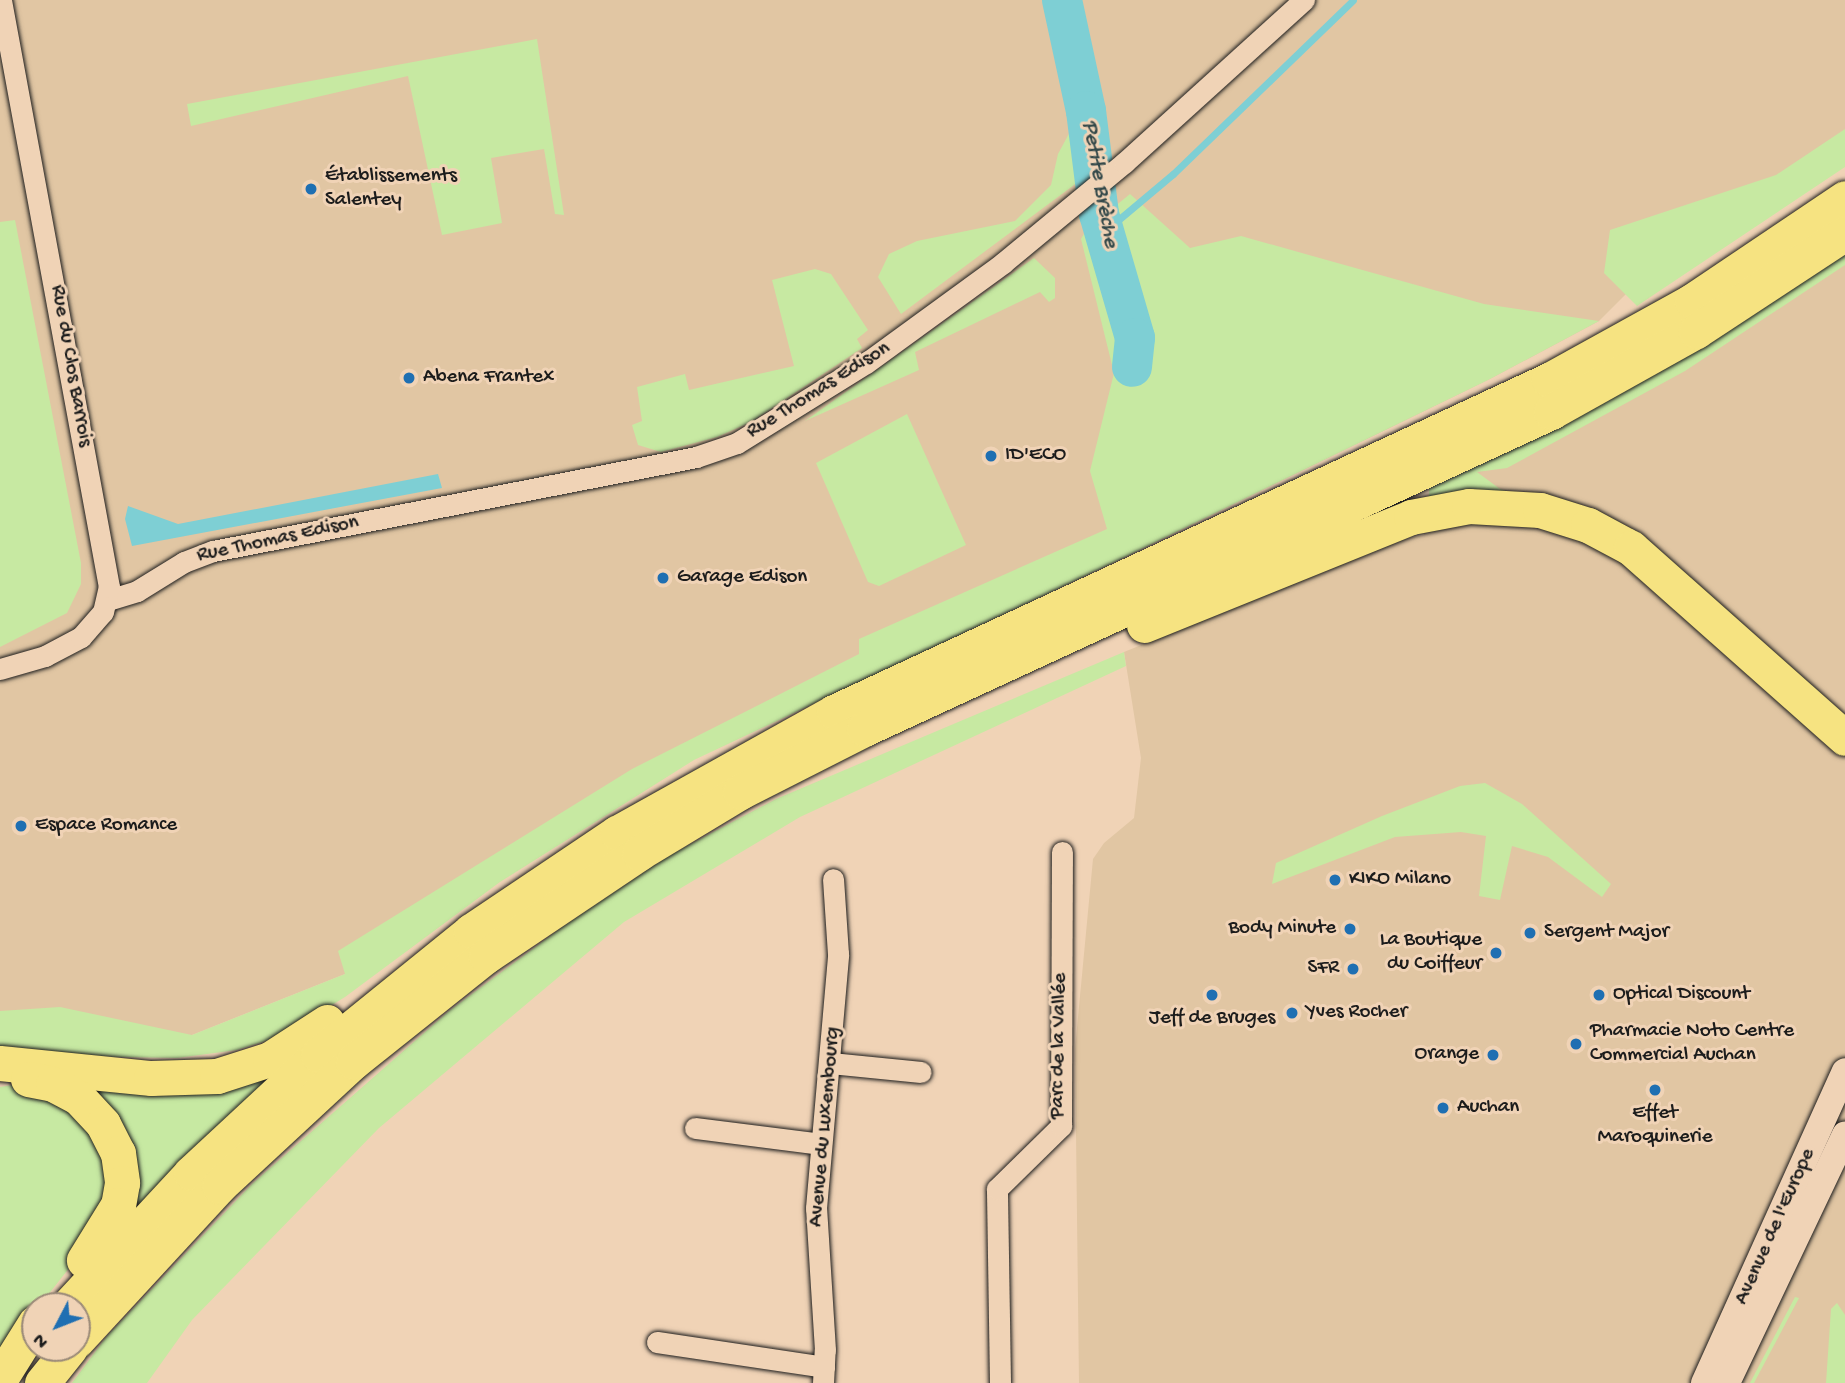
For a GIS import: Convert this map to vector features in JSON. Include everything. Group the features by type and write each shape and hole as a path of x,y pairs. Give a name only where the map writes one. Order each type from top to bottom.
{"highway":[{"path":"0,1063 168,1079 243,1070 290,1047 394,973 497,913 666,803 804,726 1578,365 1692,301 1845,198"},
{"path":"91,1325 219,1186 410,1015 610,871 799,761 1551,412 1696,331 1845,233"},
{"path":"799,761 1384,526 1426,513 1485,506 1540,510 1571,519 1631,548 1845,738"},
{"path":"81,1292 169,1196 269,1098 383,1000 497,913"},
{"path":"0,1079 43,1082 79,1098 103,1124 118,1153 122,1183 115,1214 58,1292"},
{"path":"0,1379 21,1346"},
{"path":"6,1383 22,1362"},
{"path":"43,1383 59,1362"}],"street":[{"name":"Rue du Clos Barrois","path":"1,0 107,562 108,600"},
{"name":"Rue Thomas Edison","path":"108,600 137,591 184,562 213,551 696,457 737,443 787,416 875,357 1079,201 1304,0"},
{"path":"0,669 69,645 98,621 108,600"},
{"name":"Parc de la Vallée","path":"1000,1383 997,1189 1061,1126 1062,852"},
{"name":"Avenue du Luxembourg","path":"824,1375 816,1208 831,1063 838,954 833,878"},
{"path":"831,1063 921,1072"},
{"name":"Avenue de l'Europe","path":"1704,1383 1845,1070"},
{"path":"695,1128 821,1144"},
{"name":"Avenue de l'Europe","path":"1727,1383 1845,1135"},
{"path":"657,1342 824,1375"}],"shaded area":[{"path":"0,0 1845,0 1845,149 1657,263 1599,321 1490,379 1121,559 1113,545 639,773 345,974 192,1035 0,1034"},
{"path":"1845,256 1845,1383 1079,1383 1075,1049 1093,859 1104,843 1134,818 1141,758 1124,652 1400,540 1424,535 1430,492"}],"green space":[{"path":"537,39 564,215 555,214 544,149 491,158 502,223 442,235 408,76 191,126 187,104"},
{"path":"1072,128 1082,179 901,314 878,277 889,254 917,241 1015,221 1051,185 1058,154"},
{"path":"1845,129 1845,167 1637,306 1604,273 1610,230 1776,175"},
{"path":"1130,194 1190,248 1241,236 1484,304 1599,321 1490,379 1121,559 694,760 500,882 345,997 282,1036 237,1050 177,1058 0,1055 0,1011 60,1007 192,1035 345,974 338,951 632,769 859,654 859,639 1107,529 1090,471 1114,373 1081,239 1086,230"},
{"path":"15,220 81,563 81,584 67,613 0,647 0,222"},
{"path":"1845,249 1845,265 1685,371 1507,468 1477,472 1500,489 1529,499 1429,502 1429,484"},
{"path":"1034,258 1055,278 1055,298 1049,302 1040,292 915,352 919,370 805,421"},
{"path":"815,269 831,274 868,330 857,339 862,348 751,422 717,437 661,452 638,445 632,425 642,421 637,387 685,374 689,390 794,366 772,280"},
{"path":"907,414 966,545 879,586 868,582 816,463"},
{"path":"1124,652 1126,666 800,817 624,922 379,1128 192,1320 147,1383 72,1383 88,1362 91,1362 91,1357 107,1336 252,1184 449,1011 561,928 668,856 776,799"},
{"path":"1485,783 1522,804 1611,884 1602,897 1548,857 1512,846 1500,900 1479,896 1486,836 1461,832 1395,837 1272,884 1276,863 1382,816 1460,786"},
{"path":"265,1073 270,1080 129,1215 77,1084"},
{"path":"18,1084 75,1104 113,1171 92,1239 50,1292 21,1292 21,1329 0,1356 0,1087"},
{"path":"1795,1297 1799,1298 1754,1383 1750,1383"},
{"path":"1837,1303 1845,1315 1845,1383 1826,1383 1831,1309"}],"water":[{"path":"438,474 442,488 132,546 125,519 128,506 178,524"}],"waterway":[{"name":"Petite Brèche","path":"1062,0 1086,111 1099,214 1135,338 1132,367"},
{"path":"1105,231 1173,174 1353,0"}],"place":[{"name":"Établissements Salentey","path":"311,189"},
{"name":"Abena Frantex","path":"409,378"},
{"name":"ID'ECO","path":"991,456"},
{"name":"Garage Edison","path":"663,578"},
{"name":"Espace Romance","path":"21,826"},
{"name":"KIKO Milano","path":"1335,880"},
{"name":"Body Minute","path":"1350,929"},
{"name":"Sergent Major","path":"1530,933"},
{"name":"La Boutique du Coiffeur","path":"1496,953"},
{"name":"SFR","path":"1353,969"},
{"name":"Jeff de Bruges","path":"1212,995"},
{"name":"Optical Discount","path":"1599,995"},
{"name":"Yves Rocher","path":"1292,1013"},
{"name":"Pharmacie Noto Centre Commercial Auchan","path":"1576,1044"},
{"name":"Orange","path":"1493,1055"},
{"name":"Effet Maroquinerie","path":"1655,1090"},
{"name":"Auchan","path":"1443,1108"}]}
